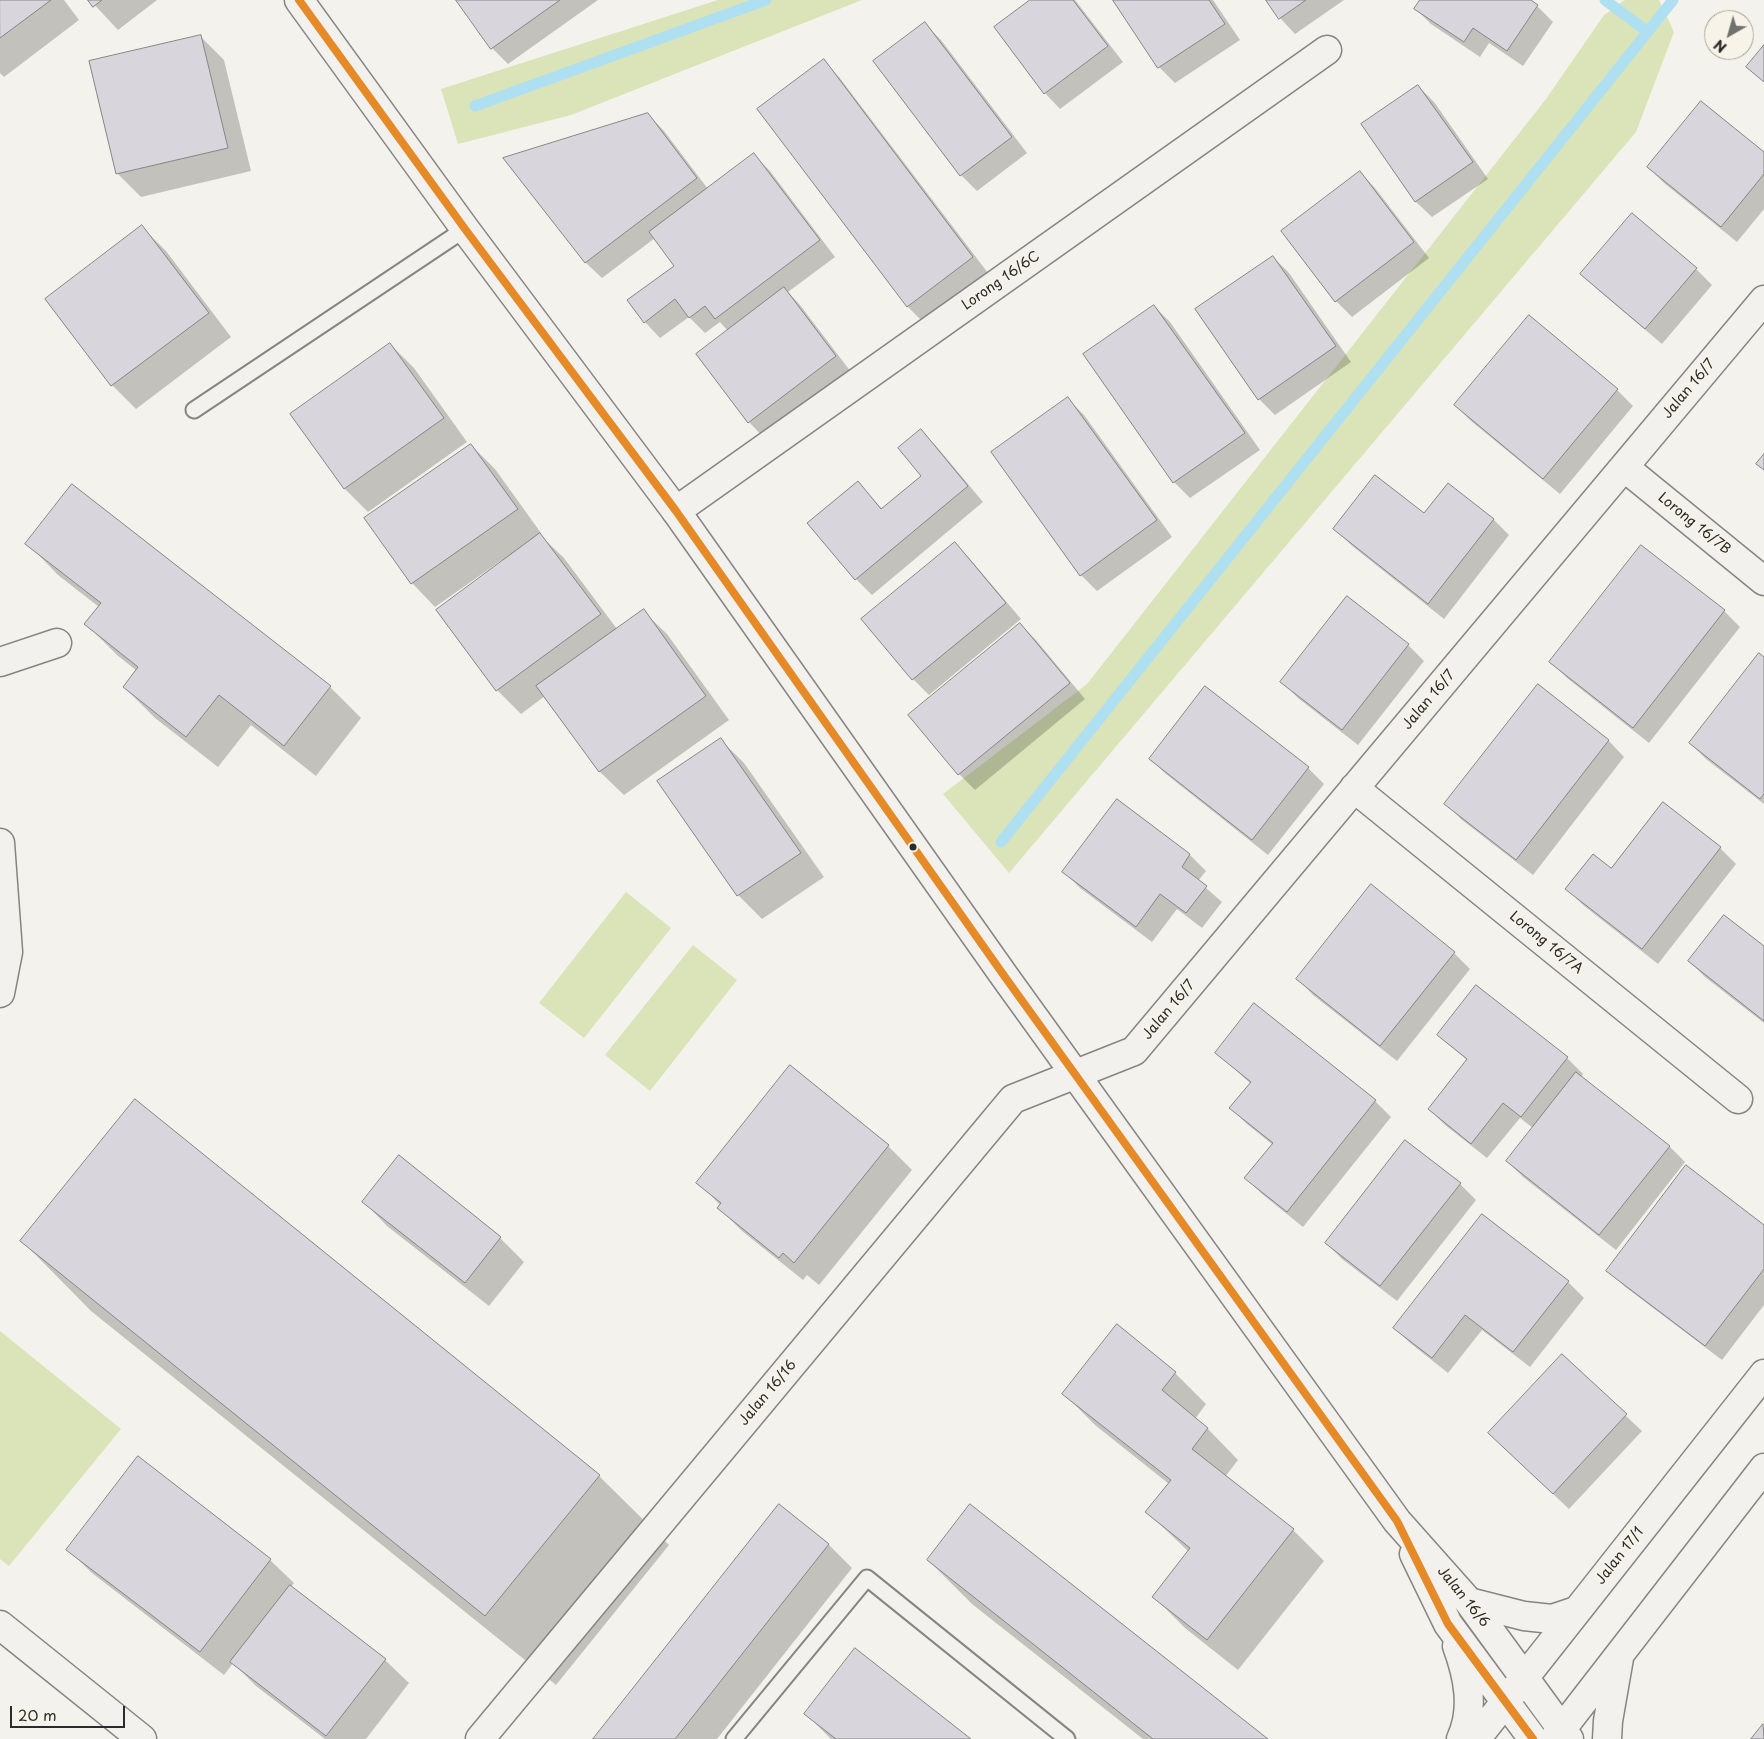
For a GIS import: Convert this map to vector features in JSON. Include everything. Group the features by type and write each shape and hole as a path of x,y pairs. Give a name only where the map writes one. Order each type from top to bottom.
{"street":[{"name":"Jalan 16/6","path":"299,0 465,229 676,511 1005,977 1398,1521 1468,1602 1524,1677 1561,1736"},
{"name":"Lorong 16/6C","path":"676,511 1327,50"},
{"name":"Jalan 16/7","path":"1075,1074 1134,1051 1764,300"},
{"name":"Lorong 16/7B","path":"1624,467 1764,581"},
{"path":"0,662 57,644"},
{"name":"Lorong 16/7A","path":"1354,788 1738,1099"},
{"path":"0,843 8,952 0,993"},
{"name":"Jalan 16/16","path":"480,1739 1013,1098 1075,1074"},
{"name":"Jalan 17/1","path":"1476,1739 1764,1374"},
{"path":"1561,1736 1620,1654 1764,1468"},
{"name":"Jalan 16/6","path":"1398,1521 1448,1624 1533,1739"},
{"path":"1468,1602 1524,1616 1552,1619 1576,1611"},
{"path":"1448,1624 1464,1667 1469,1701 1466,1728 1461,1739"},
{"path":"0,1625 142,1739"},
{"path":"1607,1739 1608,1721 1620,1654"}],"lane":[{"path":"194,410 465,229"},
{"path":"734,1739 868,1578 1067,1739"}],"green space":[{"path":"718,0 862,0 571,115 458,144 441,89"},
{"path":"1625,0 1659,0 1674,32 1636,132 1009,873 943,794 1087,684 1546,99 1604,15"},
{"path":"626,892 671,928 584,1038 539,1003"},
{"path":"693,945 737,980 650,1091 605,1055"},
{"path":"0,1331 121,1429 9,1566 0,1559"}],"building":[{"path":"0,0 51,0 0,38"},
{"path":"88,0 102,0 93,7"},
{"path":"456,0 560,0 491,49"},
{"path":"1030,0 1073,0 1108,46 1044,94 994,27"},
{"path":"1113,0 1209,0 1225,24 1158,68"},
{"path":"1266,0 1306,0 1279,19"},
{"path":"1420,0 1531,0 1538,5 1507,51 1473,28 1464,42 1414,9"},
{"path":"925,22 1012,137 960,176 873,61"},
{"path":"201,35 228,148 116,174 89,61"},
{"path":"1764,45 1764,82 1746,67 1754,60 1754,57"},
{"path":"824,59 973,257 907,307 757,109"},
{"path":"1418,85 1473,162 1415,202 1361,124"},
{"path":"1701,101 1764,152 1764,174 1721,227 1647,167"},
{"path":"648,113 697,178 585,263 503,158"},
{"path":"754,153 820,240 715,319 705,306 689,318 675,299 644,323 627,300 674,266 649,232"},
{"path":"1360,171 1414,242 1335,302 1281,231"},
{"path":"1632,213 1697,268 1645,329 1580,274"},
{"path":"142,225 209,313 111,386 45,299"},
{"path":"1273,256 1336,346 1258,400 1195,309"},
{"path":"784,287 836,356 748,423 696,354"},
{"path":"1154,305 1245,433 1173,483 1083,354"},
{"path":"1529,315 1618,389 1543,479 1454,405"},
{"path":"390,343 444,418 344,489 290,414"},
{"path":"1068,397 1157,520 1080,576 991,452"},
{"path":"921,429 968,486 855,580 807,523 858,481 881,509 921,476 898,448"},
{"path":"471,444 518,509 411,584 364,518"},
{"path":"1764,454 1764,470 1756,464"},
{"path":"1375,475 1424,513 1448,483 1494,519 1428,604 1333,529"},
{"path":"72,484 331,686 284,746 219,695 186,737 123,687 138,667 84,624 101,603 25,544"},
{"path":"540,533 601,614 496,691 436,610"},
{"path":"955,542 1006,603 912,680 861,619"},
{"path":"1641,545 1725,610 1633,728 1549,662"},
{"path":"1347,596 1409,644 1342,730 1280,682"},
{"path":"644,609 706,696 599,772 536,686"},
{"path":"1020,623 1070,683 958,775 908,715"},
{"path":"1759,653 1764,657 1764,794 1760,799 1689,743"},
{"path":"1538,684 1609,740 1516,860 1444,804"},
{"path":"1205,686 1309,767 1252,840 1149,759"},
{"path":"721,738 801,853 737,896 657,781"},
{"path":"1117,799 1190,854 1182,867 1207,886 1186,913 1160,894 1136,927 1062,872"},
{"path":"1663,802 1721,847 1642,949 1565,889 1593,854 1611,868"},
{"path":"1371,884 1455,952 1380,1046 1296,979"},
{"path":"1724,915 1764,946 1764,1021 1688,961"},
{"path":"1476,985 1568,1057 1521,1117 1503,1103 1471,1144 1428,1109 1467,1059 1437,1035"},
{"path":"1254,1003 1376,1100 1287,1212 1244,1178 1273,1143 1229,1108 1251,1082 1215,1053"},
{"path":"790,1065 889,1145 794,1263 783,1253 779,1258 717,1208 721,1203 696,1183"},
{"path":"1576,1072 1670,1146 1599,1235 1506,1161"},
{"path":"135,1099 600,1475 485,1616 20,1241"},
{"path":"1405,1140 1461,1183 1380,1286 1325,1243"},
{"path":"399,1155 501,1237 465,1283 362,1202"},
{"path":"1686,1165 1764,1225 1764,1269 1705,1346 1606,1271"},
{"path":"1482,1214 1569,1281 1513,1352 1465,1315 1432,1358 1393,1328"},
{"path":"1117,1324 1176,1372 1162,1390 1208,1428 1192,1449 1294,1529 1207,1640 1152,1597 1190,1548 1145,1512 1171,1480 1062,1394"},
{"path":"1562,1354 1627,1414 1553,1494 1488,1433"},
{"path":"138,1456 271,1559 200,1652 66,1550"},
{"path":"779,1504 829,1544 675,1739 593,1739"},
{"path":"970,1504 1268,1739 1153,1739 927,1560"},
{"path":"290,1585 386,1659 326,1736 230,1662"},
{"path":"855,1648 971,1739 836,1739 804,1714"},
{"path":"1763,1724 1764,1739 1751,1739"}],"waterway":[{"path":"475,106 766,0"},
{"path":"1605,0 1648,32"},
{"path":"1001,842 1673,0"}],"transit line":[{"path":"299,0 465,229 676,511 1005,977 1397,1521 1448,1624 1533,1739"}]}
